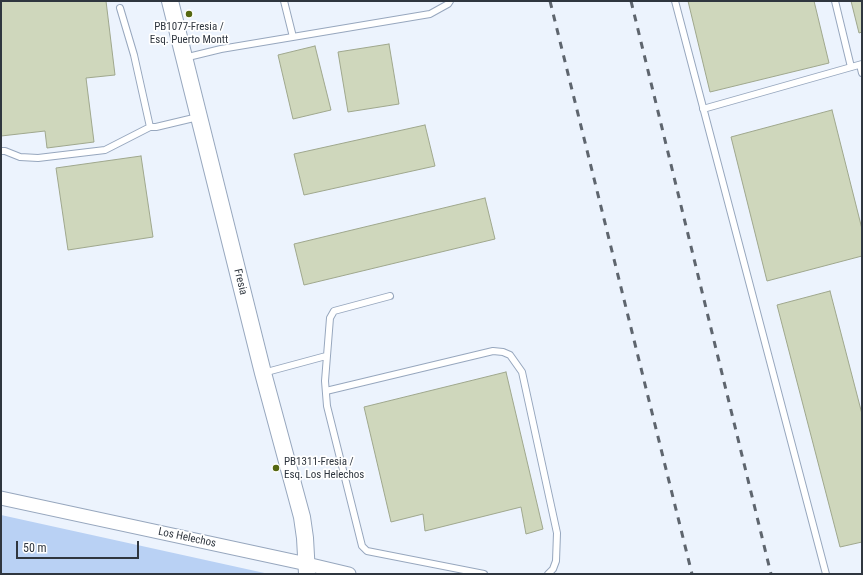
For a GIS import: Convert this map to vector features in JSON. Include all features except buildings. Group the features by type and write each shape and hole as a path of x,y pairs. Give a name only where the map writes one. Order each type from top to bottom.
{"street":[{"name":"Fresia","path":"170,1 263,373 302,516 307,569"},
{"name":"Los Helechos","path":"1,498 307,569 349,574"}],"lane":[{"path":"284,1 293,37"},
{"path":"184,58 221,49 430,14 448,4 450,1"},
{"path":"675,1 826,574"},
{"path":"835,1 852,67"},
{"path":"120,8 134,55 150,127"},
{"path":"703,109 861,64 862,72"},
{"path":"1,151 5,151 20,158 38,158 105,150 150,127 156,127 198,117"},
{"path":"390,296 334,311 330,318 326,356 327,406 362,546 367,551 484,574"},
{"path":"326,391 493,351 503,352 510,355 522,372 557,533 556,561 553,569 548,574"},
{"path":"263,373 326,356"}],"shaded area":[{"path":"1,515 269,574 1,574"}],"railway":[{"path":"550,1 692,574"},
{"path":"631,1 771,574"}],"place":[{"name":"PB1077-Fresia / Esq. Puerto Montt","path":"189,14"},
{"name":"PB1311-Fresia / Esq. Los Helechos","path":"276,468"}]}
